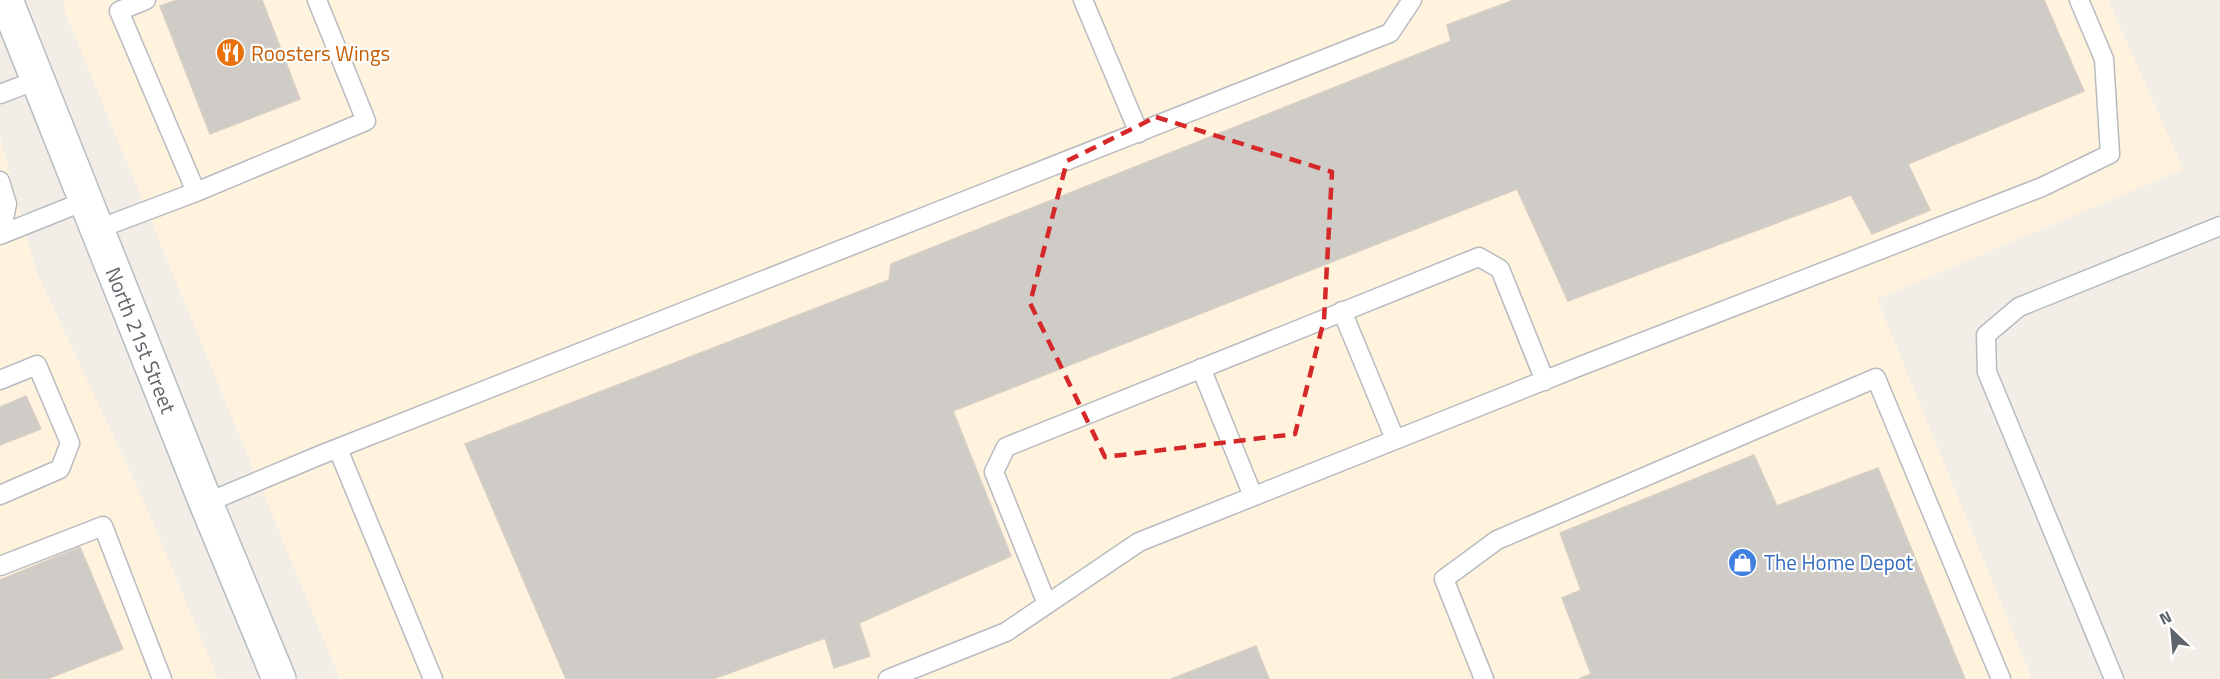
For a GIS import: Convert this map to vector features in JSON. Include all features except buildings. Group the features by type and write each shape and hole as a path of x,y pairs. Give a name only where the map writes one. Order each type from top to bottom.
{"main road":[{"name":"North 21st Street","path":"6,0 279,679"}],"lane":[{"path":"146,0 119,11 196,192"},
{"path":"0,181 7,204 1,235 196,192 366,121 317,0"},
{"path":"1083,0 1139,133"},
{"path":"206,502 1390,33 1412,0"},
{"path":"888,679 1006,632 1139,542 1395,439 2042,187 2110,154 2104,59 2079,0"},
{"path":"0,94 37,80"},
{"path":"2114,679 1987,372 1986,335 2019,307 2220,226"},
{"path":"1047,604 994,472 1006,447 1479,257 1500,268 1545,381"},
{"path":"1342,311 1395,439"},
{"path":"0,380 37,365 70,443 60,470 0,495"},
{"path":"1201,368 1253,496"},
{"path":"1484,679 1444,579 1497,540 1876,378 2001,679"},
{"path":"338,448 434,679"},
{"path":"0,566 103,526 162,679"}],"highlighted area":[{"path":"1156,117 1332,172 1324,320 1295,434 1105,457 1030,303 1067,161"}],"shaded area":[{"path":"66,0 2108,0 2183,169 1877,299 2032,679 340,679 63,7"},
{"path":"0,137 36,271 145,504 218,679 0,679"}],"place":[{"name":"Roosters Wings","path":"230,53"},
{"name":"The Home Depot","path":"1743,562"}]}
